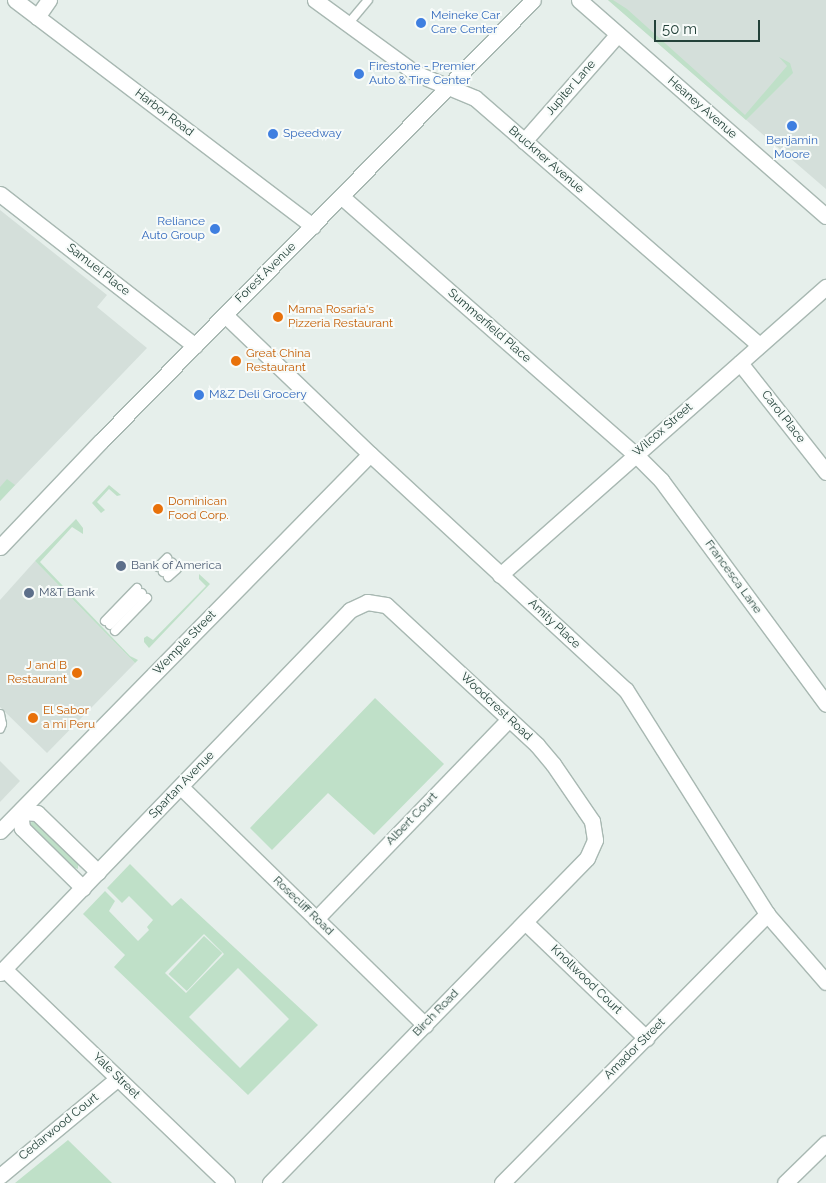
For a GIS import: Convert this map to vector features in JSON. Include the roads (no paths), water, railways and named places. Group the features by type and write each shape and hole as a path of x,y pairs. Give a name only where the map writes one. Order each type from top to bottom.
{"street":[{"name":"Harbor Road","path":"15,0 313,226"},
{"path":"36,17 49,0"},
{"name":"Bruckner Avenue","path":"314,0 415,73 475,98 759,345"},
{"name":"Forest Avenue","path":"0,547 101,441 533,0"},
{"name":"Heaney Avenue","path":"579,0 826,216"},
{"name":"Jupiter Lane","path":"524,141 618,34"},
{"name":"Samuel Place","path":"0,194 195,346"},
{"name":"Summerfield Place","path":"342,197 635,454"},
{"name":"Wilcox Street","path":"500,575 826,287"},
{"name":"Amity Place","path":"225,315 370,454 626,690 767,914 826,982"},
{"name":"Carol Place","path":"740,363 826,472"},
{"name":"Wemple Street","path":"0,832 370,454"},
{"name":"Francesca Lane","path":"635,454 661,480 826,704"},
{"name":"Woodcrest Road","path":"367,602 386,605 509,719 553,764 592,820 595,840"},
{"name":"Spartan Avenue","path":"2,971 350,610 367,602"},
{"name":"Albert Court","path":"316,919 509,719"},
{"name":"Rosecliff Road","path":"181,787 425,1025"},
{"path":"83,888 22,828 20,812 37,813 98,872"},
{"name":"Birch Road","path":"270,1183 587,858 595,840"},
{"name":"Amador Street","path":"502,1183 767,914"},
{"name":"Knollwood Court","path":"525,922 646,1038"},
{"name":"Yale Street","path":"2,971 118,1078 226,1183"},
{"name":"Cedarwood Court","path":"0,1176 118,1078"},
{"path":"785,1183 826,1143"}],"lane":[{"path":"348,24 366,1"},
{"path":"172,563 163,572 172,563"},
{"path":"142,593 110,626 142,593"},
{"path":"0,714 2,724 0,729"}],"place":[{"name":"Meineke Car Care Center","path":"421,23"},
{"name":"Firestone - Premier Auto & Tire Center","path":"359,74"},
{"name":"Benjamin Moore","path":"792,126"},
{"name":"Speedway","path":"273,134"},
{"name":"Reliance Auto Group","path":"215,229"},
{"name":"Mama Rosaria's Pizzeria Restaurant","path":"278,317"},
{"name":"Great China Restaurant","path":"236,361"},
{"name":"M&Z Deli Grocery","path":"199,395"},
{"name":"Dominican Food Corp.","path":"158,509"},
{"name":"Bank of America","path":"121,566"},
{"name":"M&T Bank","path":"29,593"},
{"name":"J and B Restaurant","path":"77,673"},
{"name":"El Sabor a mi Peru","path":"33,718"}]}
